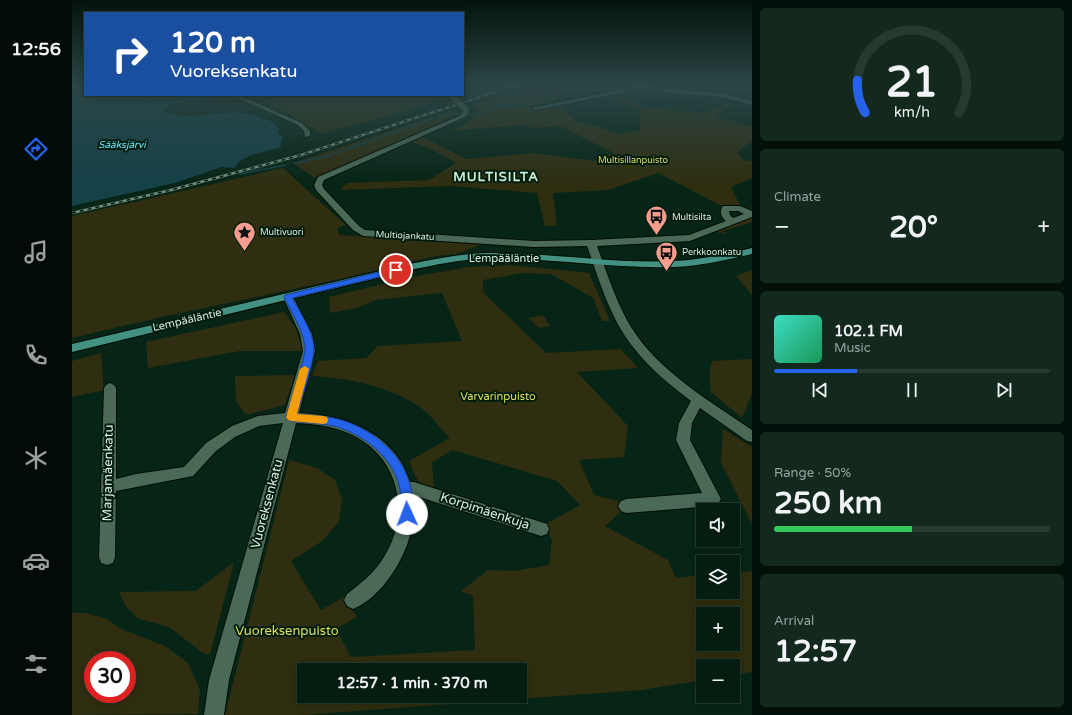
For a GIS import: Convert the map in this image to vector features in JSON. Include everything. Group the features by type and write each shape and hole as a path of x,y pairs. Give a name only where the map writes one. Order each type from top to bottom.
{"main road":[{"name":"Lempääläntie","path":"72,348 410,267 470,257 520,257 650,265 686,264 752,251"}],"street":[{"path":"285,117 300,124 307,131 306,136"},
{"name":"Multiojankatu","path":"460,117 321,179 318,185 320,190 356,228 363,233 534,244 591,243 690,238 733,222"},
{"path":"591,243 626,328 634,340 666,374 752,437"},
{"name":"Vuoreksenkatu","path":"216,708 219,680 307,360 309,346 303,326 288,297"},
{"name":"Marjamäenkatu","path":"107,557 110,388"},
{"path":"626,506 713,499 683,440 685,423 699,399"},
{"path":"108,487 136,480 188,472 214,444 233,431 258,421 291,417 334,422 365,435 390,457 399,472 406,489 407,501 405,527 396,550 384,571 353,600"},
{"name":"Korpimäenkuja","path":"406,489 414,488 541,528"}],"green space":[{"path":"294,117 382,117 322,134"},
{"path":"431,117 452,117 315,178 293,163"},
{"name":"Multisillanpuisto","path":"572,117 575,120 621,134 640,130 639,117 720,117 752,127 752,141 737,152 744,160 752,161 752,178 731,187 741,207 720,205 658,173 608,190 553,193 557,226 545,226 537,193 452,186 340,190 347,183 429,180 456,163 429,148 412,142 423,137 466,159 535,153 594,161 614,153 560,126 535,128 525,125 448,131 462,126 472,118"},
{"path":"283,168 346,225 339,227 337,230 340,235 484,243 457,254 435,256 336,280 157,318 72,338 72,216"},
{"path":"748,218 752,218 752,222 723,231 727,234 717,232"},
{"path":"511,265 589,273 610,321 602,321 593,298 551,274 523,273 483,280 483,292 546,353 621,349 638,368 577,372 628,426 624,457 579,460 594,495 618,501 622,511 605,526 668,560 676,578 696,576 696,599 740,599 740,572 752,571 752,672 740,674 740,659 696,659 696,681 642,690 527,698 527,663 297,663 297,703 465,703 302,715 225,715 289,460 317,468 335,480 342,499 339,522 321,542 291,561 321,610 344,597 357,617 336,629 351,657 475,650 473,596 461,591 488,570 514,571 549,565 552,540 544,525 580,505 557,481 452,450 432,462 434,490 423,485 417,479 409,461 450,438 428,414 407,399 381,388 354,381 312,376 318,361 366,358 378,346 462,341 442,293 376,300 357,308 330,313 329,297 411,277 469,267"},
{"path":"752,270 752,295 736,276"},
{"path":"284,312 295,327 304,351 240,351 148,368 146,342"},
{"path":"543,315 550,326 539,328 528,318"},
{"path":"101,353 104,390 72,397 72,361"},
{"path":"752,359 752,393 742,418 711,392 710,369 712,361"},
{"path":"295,375 285,405 246,415 236,401 235,376"},
{"path":"723,429 752,447 752,524 721,463"},
{"path":"234,562 210,655 203,653 169,627 137,618 125,605 119,592 196,591"},
{"path":"72,613 87,613 106,619 123,630 165,646 188,663 200,690 198,714 72,715"}],"water":[{"name":"Sääksjärvi","path":"72,117 258,117 274,123 279,129 278,133 283,137 280,145 282,147 251,155 240,161 234,168 221,167 175,183 72,206"}],"waterway":[{"path":"295,163 327,156 436,117"},
{"path":"240,174 286,165"}],"railway":[{"path":"72,213 171,190 301,155 417,117"}],"slow traffic":[{"path":"305,369 291,417 323,420"}],"place":[{"name":"Multisilta","path":"657,236"},
{"name":"Multivuori","path":"244,252"},
{"name":"Perkkoonkatu","path":"666,272"}],"district":[{"name":"MULTISILTA","path":"496,177"}],"route":[{"path":"396,270 288,297 303,326 309,346 307,360 291,417 334,422 359,431 370,438 390,457 399,472 406,489 407,514"}],"park label":[{"name":"Varvarinpuisto","path":"498,396"},
{"name":"Vuoreksenpuisto","path":"287,631"}]}
